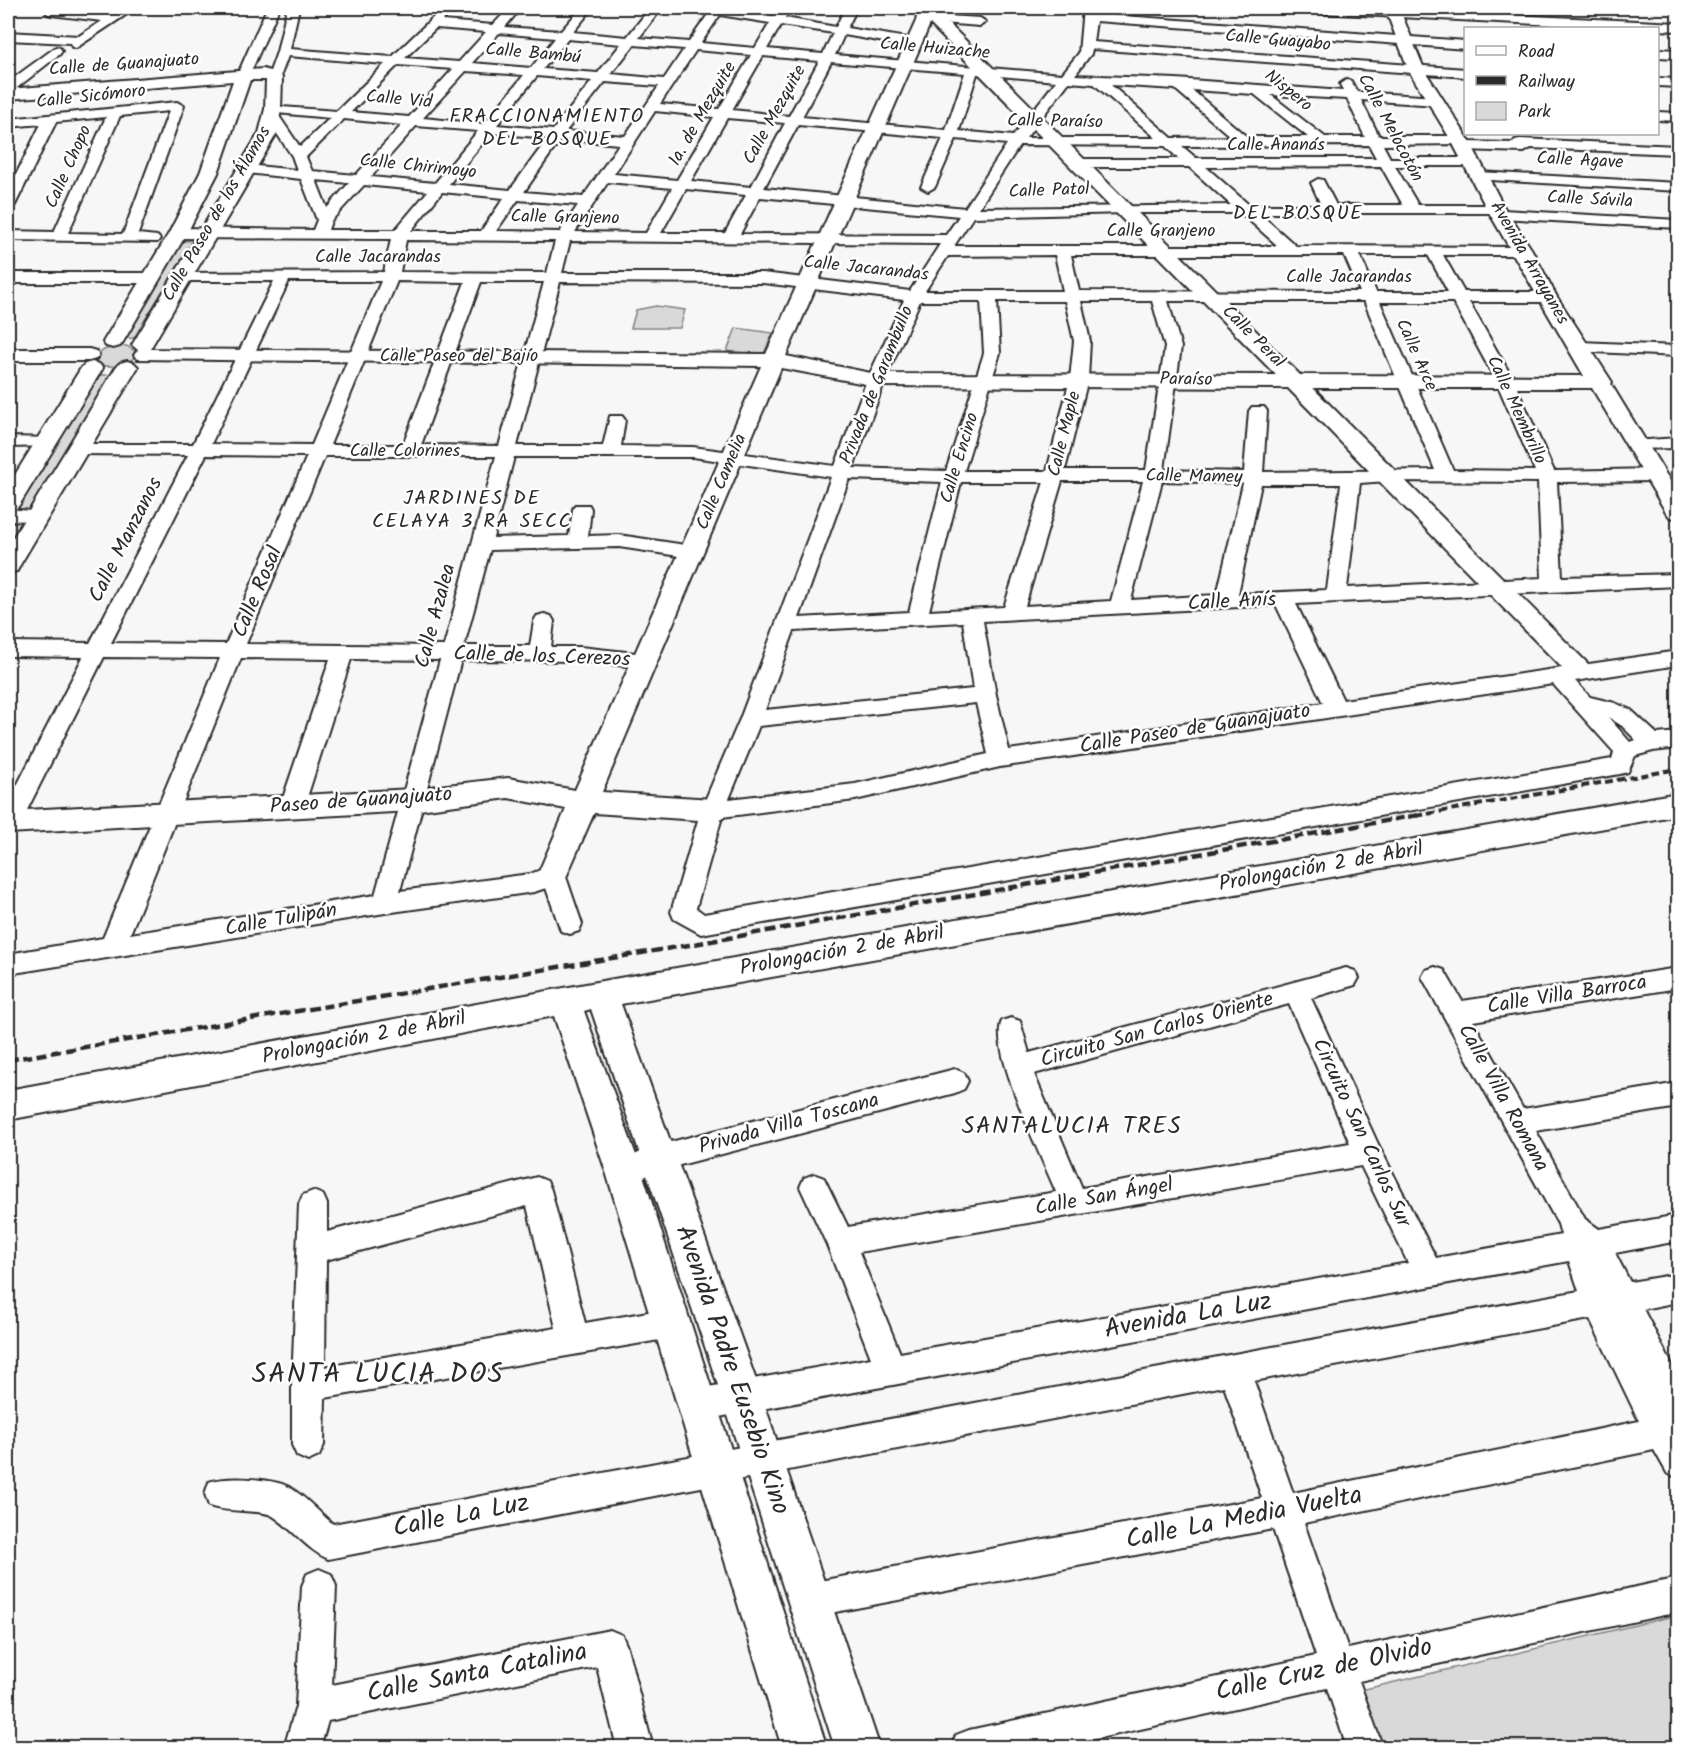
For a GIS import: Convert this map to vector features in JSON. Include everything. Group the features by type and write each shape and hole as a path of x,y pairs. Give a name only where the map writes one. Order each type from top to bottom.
{"main road":[{"name":"Avenida Arrayanes","path":"1393,11 1418,70 1469,156 1498,212 1522,250 1547,297 1678,510"},
{"name":"Calle Camelia","path":"553,874 926,13"},
{"name":"Calle Peral","path":"926,13 980,71 1026,127 1080,163 1580,671"},
{"path":"243,76 263,74 274,77"},
{"name":"Calle de Guanajuato","path":"8,94 243,76"},
{"name":"Calle Paseo de los Álamos","path":"113,342 178,233 209,172 243,76"},
{"name":"Calle Paseo de los Álamos","path":"8,565 137,356 181,276 268,133 274,77"},
{"name":"Calle Peral","path":"1050,142 1103,209 1271,381 1358,477 1476,589 1558,676"},
{"path":"8,355 91,361 108,370 137,356 130,341 113,342 98,347 91,361 46,442 8,504"},
{"name":"Calle Paseo del Bajío","path":"137,356 531,356 774,360"},
{"name":"Paraíso","path":"774,360 876,380 1601,382"},
{"name":"Paseo de Guanajuato","path":"8,823 412,800 508,788 585,802 713,810"},
{"name":"Prolongación 2 de Abril","path":"8,1105 602,994 1678,804"},
{"name":"Avenida Padre Eusebio Kino","path":"602,994 742,1397 858,1748"},
{"name":"Avenida Padre Eusebio Kino","path":"565,1001 624,1172 805,1748"}],"street":[{"path":"10,36 78,42 130,8"},
{"name":"Calle Paseo de los Álamos","path":"243,76 273,8"},
{"name":"Calle Paseo de los Álamos","path":"274,77 283,52 293,8"},
{"path":"299,156 449,8"},
{"path":"321,226 461,66 516,8"},
{"path":"400,234 487,126 587,8"},
{"path":"485,236 558,133 656,8"},
{"path":"702,8 781,14 840,30 914,43"},
{"name":"Calle Mezquite","path":"730,239 827,58 851,8"},
{"path":"1300,8 1393,11 1456,44"},
{"path":"1582,8 1592,26 1678,27"},
{"name":"Calle Azalea","path":"385,903 564,237 718,9"},
{"path":"1089,10 1212,35 1456,44"},
{"name":"Privada de Garambullo","path":"1089,10 1088,45 1085,54 1026,127 914,296 876,380 751,719 713,810 683,912 701,924 1620,766 1626,751"},
{"path":"926,13 980,22"},
{"name":"1a. de Mezquite","path":"650,238 781,14"},
{"path":"10,36 45,15 113,19"},
{"name":"Calle Huizache","path":"432,24 1099,81 1437,101"},
{"name":"Calle Guayabo","path":"1088,45 1135,49 1212,35 1335,64 1418,70 1456,44"},
{"name":"Nispero","path":"1212,35 1236,72 1320,140"},
{"path":"1135,49 1242,140"},
{"path":"8,88 14,78 56,51 27,50"},
{"name":"Calle Bambú","path":"283,52 668,83"},
{"path":"1659,53 1678,54"},
{"name":"Calle Melocotón","path":"1335,64 1385,162 1413,209"},
{"path":"928,187 980,71"},
{"path":"1099,81 1292,250"},
{"path":"1659,82 1678,83"},
{"name":"Calle Sicómoro","path":"8,123 177,106 129,237"},
{"name":"Calle Paraíso","path":"651,107 951,135 1026,127"},
{"path":"272,112 299,156 321,226"},
{"name":"Calle Vid","path":"272,112 342,114 629,141"},
{"name":"Calle Chopo","path":"59,237 115,113"},
{"path":"1659,116 1678,117"},
{"path":"8,205 50,120"},
{"path":"1658,135 1676,154"},
{"name":"Calle Paraíso","path":"1050,142 1374,140 1469,156 1676,154"},
{"path":"1528,155 1572,218"},
{"name":"Calle Agave","path":"1469,156 1528,155 1678,187"},
{"name":"Calle Ananás","path":"1080,163 1385,162 1469,156"},
{"name":"Calle Chirimoyo","path":"246,169 587,202"},
{"name":"Calle Patol","path":"604,177 969,213 1103,209 1413,209 1498,212"},
{"path":"1318,183 1331,209"},
{"name":"Calle Sávila","path":"1498,212 1678,224"},
{"name":"Calle Granjeno","path":"178,233 321,226 400,234 826,240 1062,251 1522,250"},
{"name":"Calle Rosal","path":"112,948 165,814 391,277 400,234"},
{"path":"8,236 152,239"},
{"name":"Calle Arce","path":"1350,250 1446,476"},
{"name":"Calle Membrillo","path":"1433,250 1505,381 1547,477 1552,584"},
{"name":"Calle Maple","path":"1012,614 1054,478 1079,379 1082,341 1062,251"},
{"name":"Calle Jacarandas","path":"181,276 763,278 914,296 1547,297"},
{"name":"Calle Manzanos","path":"8,823 200,449 284,276"},
{"path":"410,452 475,277"},
{"path":"8,278 151,278"},
{"path":"1119,608 1154,475 1173,347 1158,296"},
{"name":"Calle Encino","path":"917,619 953,477 992,353 989,297"},
{"path":"1579,347 1678,351"},
{"path":"1226,602 1253,478 1258,411"},
{"path":"611,452 616,420"},
{"path":"8,442 46,442"},
{"path":"1639,445 1678,442"},
{"name":"Calle Colorines","path":"78,449 693,452 732,457"},
{"name":"Calle Mamey","path":"732,457 842,473 953,477 1054,478 1154,475 1253,478 1388,475 1547,477 1656,475"},
{"path":"1336,596 1358,477"},
{"path":"579,542 582,508"},
{"path":"8,515 37,516"},
{"path":"480,544 619,541 692,552"},
{"name":"Calle Anís","path":"786,625 1498,586 1678,580"},
{"path":"1283,599 1336,707"},
{"path":"972,616 985,695 1000,759"},
{"path":"540,653 544,621"},
{"name":"Calle de los Cerezos","path":"8,649 540,653 580,654 645,661"},
{"path":"292,807 343,651"},
{"name":"Calle Paseo de Guanajuato","path":"713,810 855,792 1000,759 1336,707 1678,658"},
{"path":"1558,676 1626,751 1652,743 1678,740"},
{"path":"751,719 985,695"},
{"path":"1585,704 1607,707 1628,717 1652,743"},
{"path":"553,874 570,924"},
{"name":"Calle Tulipán","path":"8,964 385,903 534,883 553,874"},
{"name":"Calle Villa Romana","path":"1435,977 1581,1236 1610,1300 1608,1328 1673,1423 1678,1462"},
{"name":"Circuito San Carlos Oriente","path":"1018,1067 1346,978"},
{"name":"Calle Villa Barroca","path":"1455,1013 1678,978"},
{"name":"Circuito San Carlos Sur","path":"1296,992 1368,1152 1428,1273"},
{"path":"1011,1029 1018,1067 1074,1202"},
{"name":"Privada Villa Toscana","path":"624,1172 659,1158 955,1081"},
{"path":"1518,1122 1678,1095"},
{"name":"Calle San Ángel","path":"840,1242 1368,1152"},
{"path":"814,1187 840,1242 891,1370"},
{"path":"310,1250 537,1190 574,1338"},
{"path":"308,1445 310,1250 313,1204"},
{"name":"Avenida La Luz","path":"697,1405 1428,1273 1581,1236 1678,1228"},
{"path":"715,1467 1678,1288"},
{"path":"308,1385 671,1323"},
{"path":"1234,1370 1365,1748"},
{"name":"Calle La Media Vuelta","path":"809,1600 1283,1511 1673,1423"},
{"name":"Calle La Luz","path":"221,1494 278,1499 328,1542 715,1467"},
{"path":"302,1748 314,1706 319,1586"},
{"name":"Calle Cruz de Olvido","path":"969,1748 1337,1666 1678,1595"},
{"name":"Calle Santa Catalina","path":"314,1706 609,1647 635,1748"}],"green space":[{"path":"180,241 193,241 134,338 120,339"},
{"path":"656,306 685,310 680,328 631,328 636,310"},
{"path":"736,328 773,333 763,355 727,351"},
{"path":"116,346 127,346 135,351 135,357 116,366 105,366 95,362 95,356"},
{"path":"92,375 113,375 8,550 8,513"},
{"path":"1678,1615 1678,1747 1383,1747 1361,1690"}],"railway":[{"path":"1416,816 1678,769"},
{"path":"8,1060 689,945 1424,814"}],"district":[{"name":"FRACCIONAMIENTO DEL BOSQUE","path":"547,128"},
{"name":"DEL BOSQUE","path":"1298,214"},
{"name":"JARDINES DE CELAYA 3 RA SECC","path":"472,510"},
{"name":"SANTALUCIA TRES","path":"1072,1126"},
{"name":"SANTA LUCIA DOS","path":"378,1374"}]}
